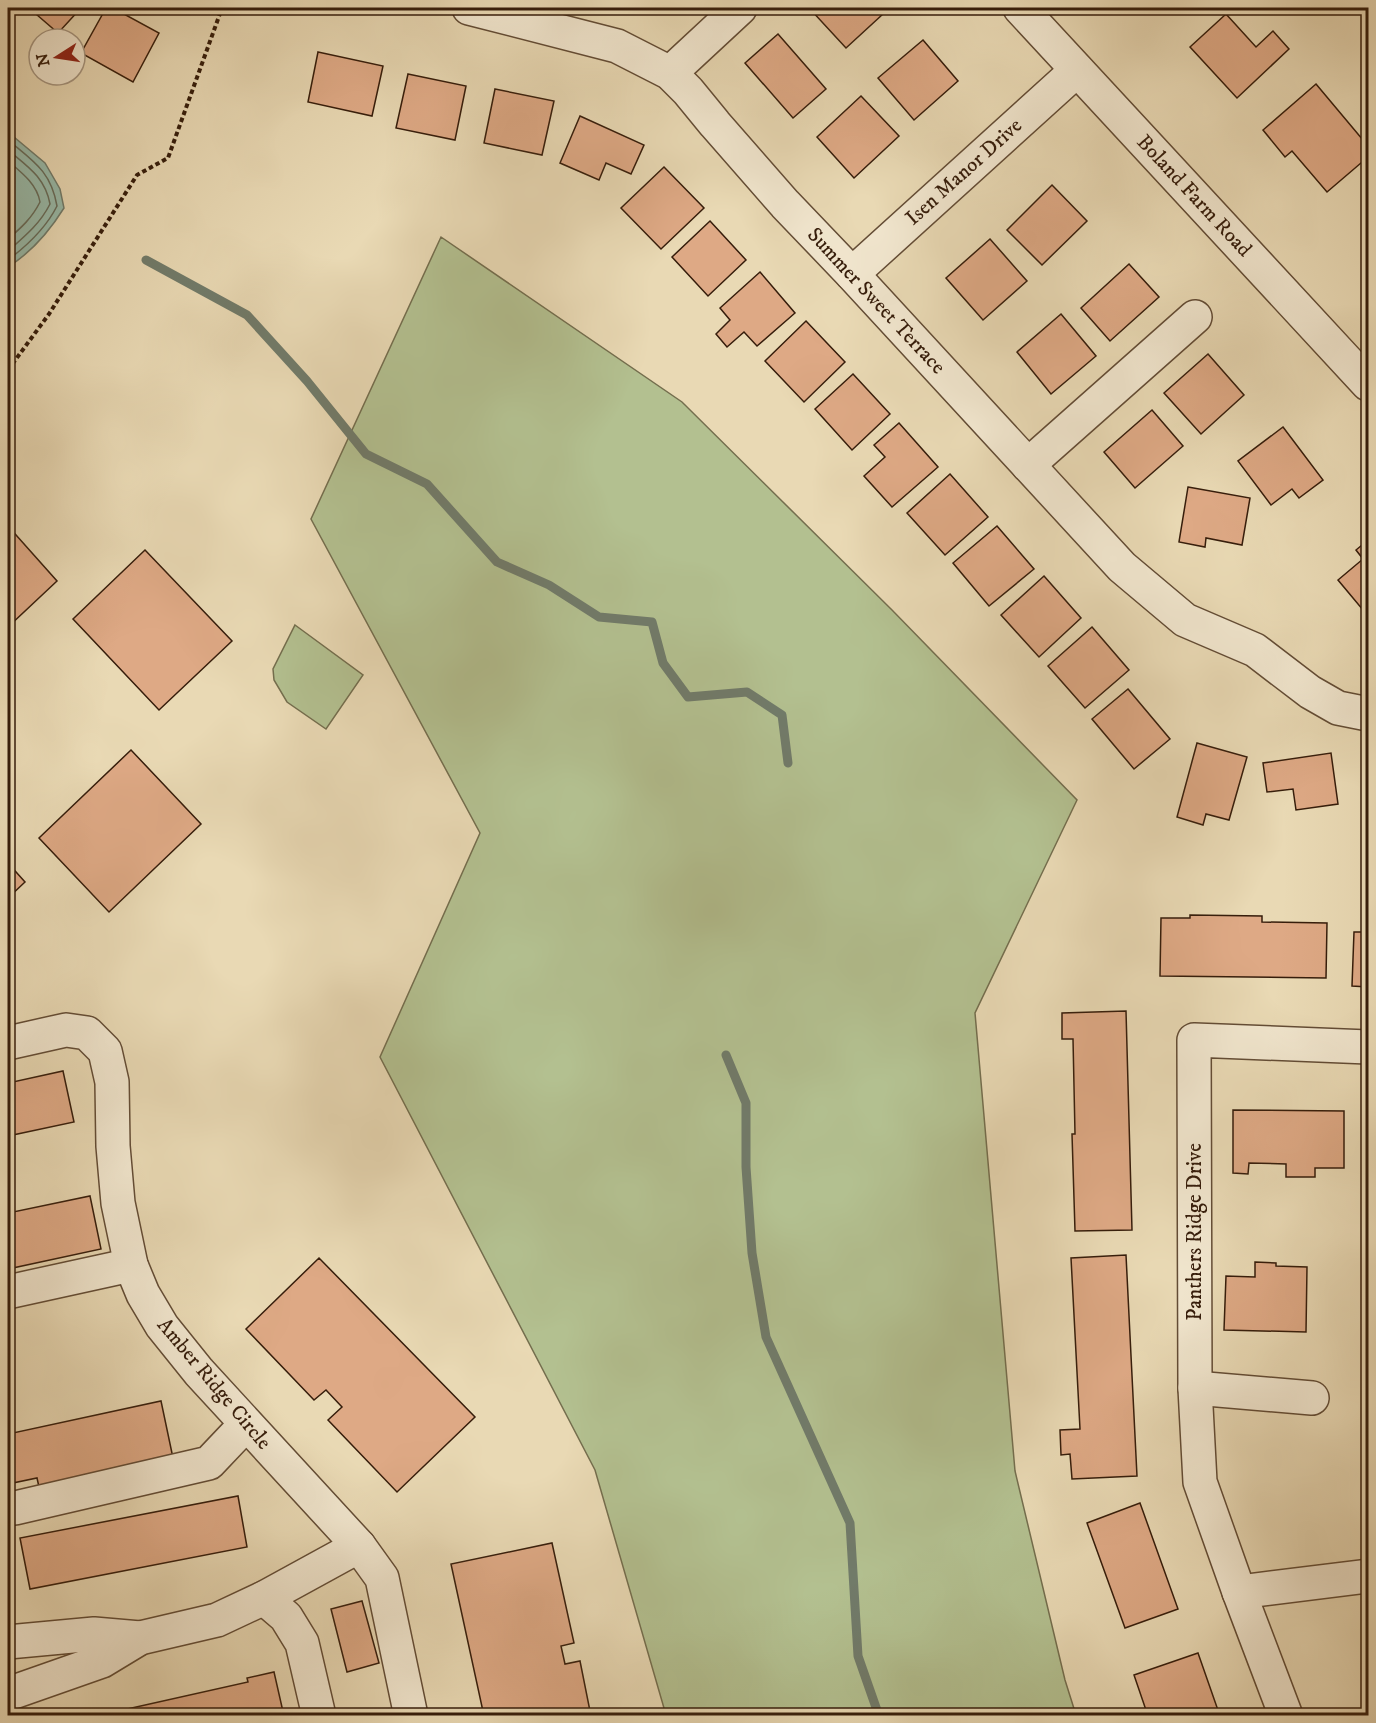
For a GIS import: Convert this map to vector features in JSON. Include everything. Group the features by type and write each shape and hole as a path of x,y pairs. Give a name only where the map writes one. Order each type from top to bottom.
{"street":[{"name":"Summer Sweet Terrace","path":"470,8 618,46 670,73 785,204 852,273 1122,567 1185,620 1255,650 1310,692 1338,708 1368,714"},
{"path":"670,73 740,8"},
{"name":"Boland Farm Road","path":"1020,8 1368,384"},
{"name":"Isen Manor Drive","path":"852,273 1077,70"},
{"path":"1028,465 1195,317"},
{"name":"Amber Ridge Circle","path":"8,1042 66,1030 87,1033 105,1051 112,1082 113,1146 118,1203 131,1265 143,1294 162,1326 199,1372 359,1546 382,1578 411,1716"},
{"name":"Panthers Ridge Drive","path":"1286,1716 1200,1482 1195,1389 1194,1040 1368,1047"},
{"path":"8,1292 131,1265"},
{"path":"1195,1389 1312,1398"},
{"path":"15,1508 209,1463 246,1424"},
{"path":"8,1694 102,1661 140,1638 217,1620 264,1598 359,1546"},
{"path":"1239,1592 1368,1576"},
{"path":"264,1598 286,1617 302,1643 319,1716"},
{"path":"8,1642 94,1634 140,1638"}],"path":[{"path":"8,370 49,314 137,175 168,158 222,8"}],"shaded area":[{"path":"441,237 682,402 892,610 1077,800 975,1013 1015,1471 1065,1680 1076,1715 666,1715 595,1470 380,1057 480,833 311,519"},
{"path":"295,625 363,675 326,729 287,702 274,680 273,669"}],"water":[{"path":"8,132 45,163 60,189 64,208 39,241 8,267"}],"building":[{"path":"29,8 81,8 64,27 51,27"},
{"path":"106,8 113,8 159,33 133,82 87,56 87,42"},
{"path":"877,8 883,14 846,48 810,9"},
{"path":"1226,14 1256,47 1273,31 1289,49 1237,98 1190,47"},
{"path":"778,34 826,89 793,118 745,63"},
{"path":"923,40 958,81 914,120 878,78"},
{"path":"318,52 383,66 372,116 308,102"},
{"path":"408,74 466,86 455,140 396,128"},
{"path":"1316,84 1368,146 1368,157 1327,192 1292,151 1285,157 1263,130"},
{"path":"495,89 554,101 542,155 484,143"},
{"path":"861,96 899,136 854,178 817,137"},
{"path":"580,116 644,145 631,174 606,163 599,180 560,163"},
{"path":"664,167 704,208 661,249 621,208"},
{"path":"1052,185 1087,221 1042,265 1007,230"},
{"path":"710,221 746,260 708,296 672,257"},
{"path":"990,239 1027,281 983,320 946,278"},
{"path":"1129,264 1159,297 1110,341 1081,308"},
{"path":"760,272 795,313 757,346 744,332 727,347 716,334 730,320 720,308"},
{"path":"1061,314 1096,356 1051,394 1017,352"},
{"path":"806,321 845,362 804,402 765,361"},
{"path":"1208,354 1244,395 1201,434 1164,393"},
{"path":"853,374 890,414 852,450 815,409"},
{"path":"1152,410 1183,446 1135,488 1104,452"},
{"path":"899,423 938,467 892,507 864,476 885,457 874,445"},
{"path":"1283,427 1323,480 1299,498 1292,489 1271,505 1238,461"},
{"path":"950,474 988,517 945,555 907,513"},
{"path":"1188,487 1250,498 1242,545 1206,538 1205,547 1179,542"},
{"path":"8,526 57,581 8,627"},
{"path":"997,526 1034,569 989,606 953,563"},
{"path":"1368,540 1368,616 1338,580 1363,559 1356,550"},
{"path":"145,550 232,641 159,710 73,619"},
{"path":"1044,576 1081,618 1039,657 1001,615"},
{"path":"1092,627 1129,670 1085,708 1048,666"},
{"path":"1128,689 1170,739 1134,769 1092,719"},
{"path":"1197,743 1247,757 1229,820 1206,814 1203,825 1177,817"},
{"path":"131,750 201,824 109,912 39,838"},
{"path":"1331,753 1338,804 1296,810 1293,789 1267,792 1263,763"},
{"path":"1365,759 1368,759 1368,799"},
{"path":"8,863 25,882 8,898"},
{"path":"1190,915 1262,916 1262,922 1327,923 1326,978 1160,976 1161,918 1190,918"},
{"path":"1354,932 1368,932 1368,987 1352,986"},
{"path":"1126,1011 1132,1230 1075,1231 1072,1134 1075,1134 1073,1039 1062,1039 1062,1013"},
{"path":"63,1071 74,1122 8,1136 8,1083"},
{"path":"1233,1110 1344,1111 1344,1168 1315,1168 1315,1177 1286,1177 1286,1164 1249,1163 1248,1174 1233,1173"},
{"path":"90,1196 101,1249 8,1269 8,1213"},
{"path":"1126,1255 1137,1476 1072,1479 1070,1454 1061,1455 1060,1430 1080,1429 1071,1258"},
{"path":"319,1258 475,1417 397,1492 328,1420 342,1407 326,1390 314,1400 246,1329"},
{"path":"1255,1262 1276,1263 1276,1266 1307,1267 1306,1332 1224,1330 1226,1276 1255,1277"},
{"path":"161,1401 173,1458 39,1487 37,1478 8,1484 8,1434"},
{"path":"238,1496 247,1547 30,1589 20,1538"},
{"path":"1140,1503 1178,1609 1125,1628 1087,1523"},
{"path":"552,1543 574,1643 561,1646 565,1664 580,1661 591,1716 484,1716 451,1564"},
{"path":"362,1601 379,1663 347,1672 331,1609"},
{"path":"1198,1653 1220,1716 1148,1716 1134,1675"},
{"path":"274,1672 284,1716 96,1716 248,1682 247,1678"}],"waterway":[{"path":"146,260 247,315 307,381 366,454 427,484 497,562 549,585 599,617 652,622 663,663 688,697 747,692 782,715 788,763"},
{"path":"726,1055 746,1103 746,1167 752,1253 766,1337 850,1523 858,1656 879,1716"}]}
